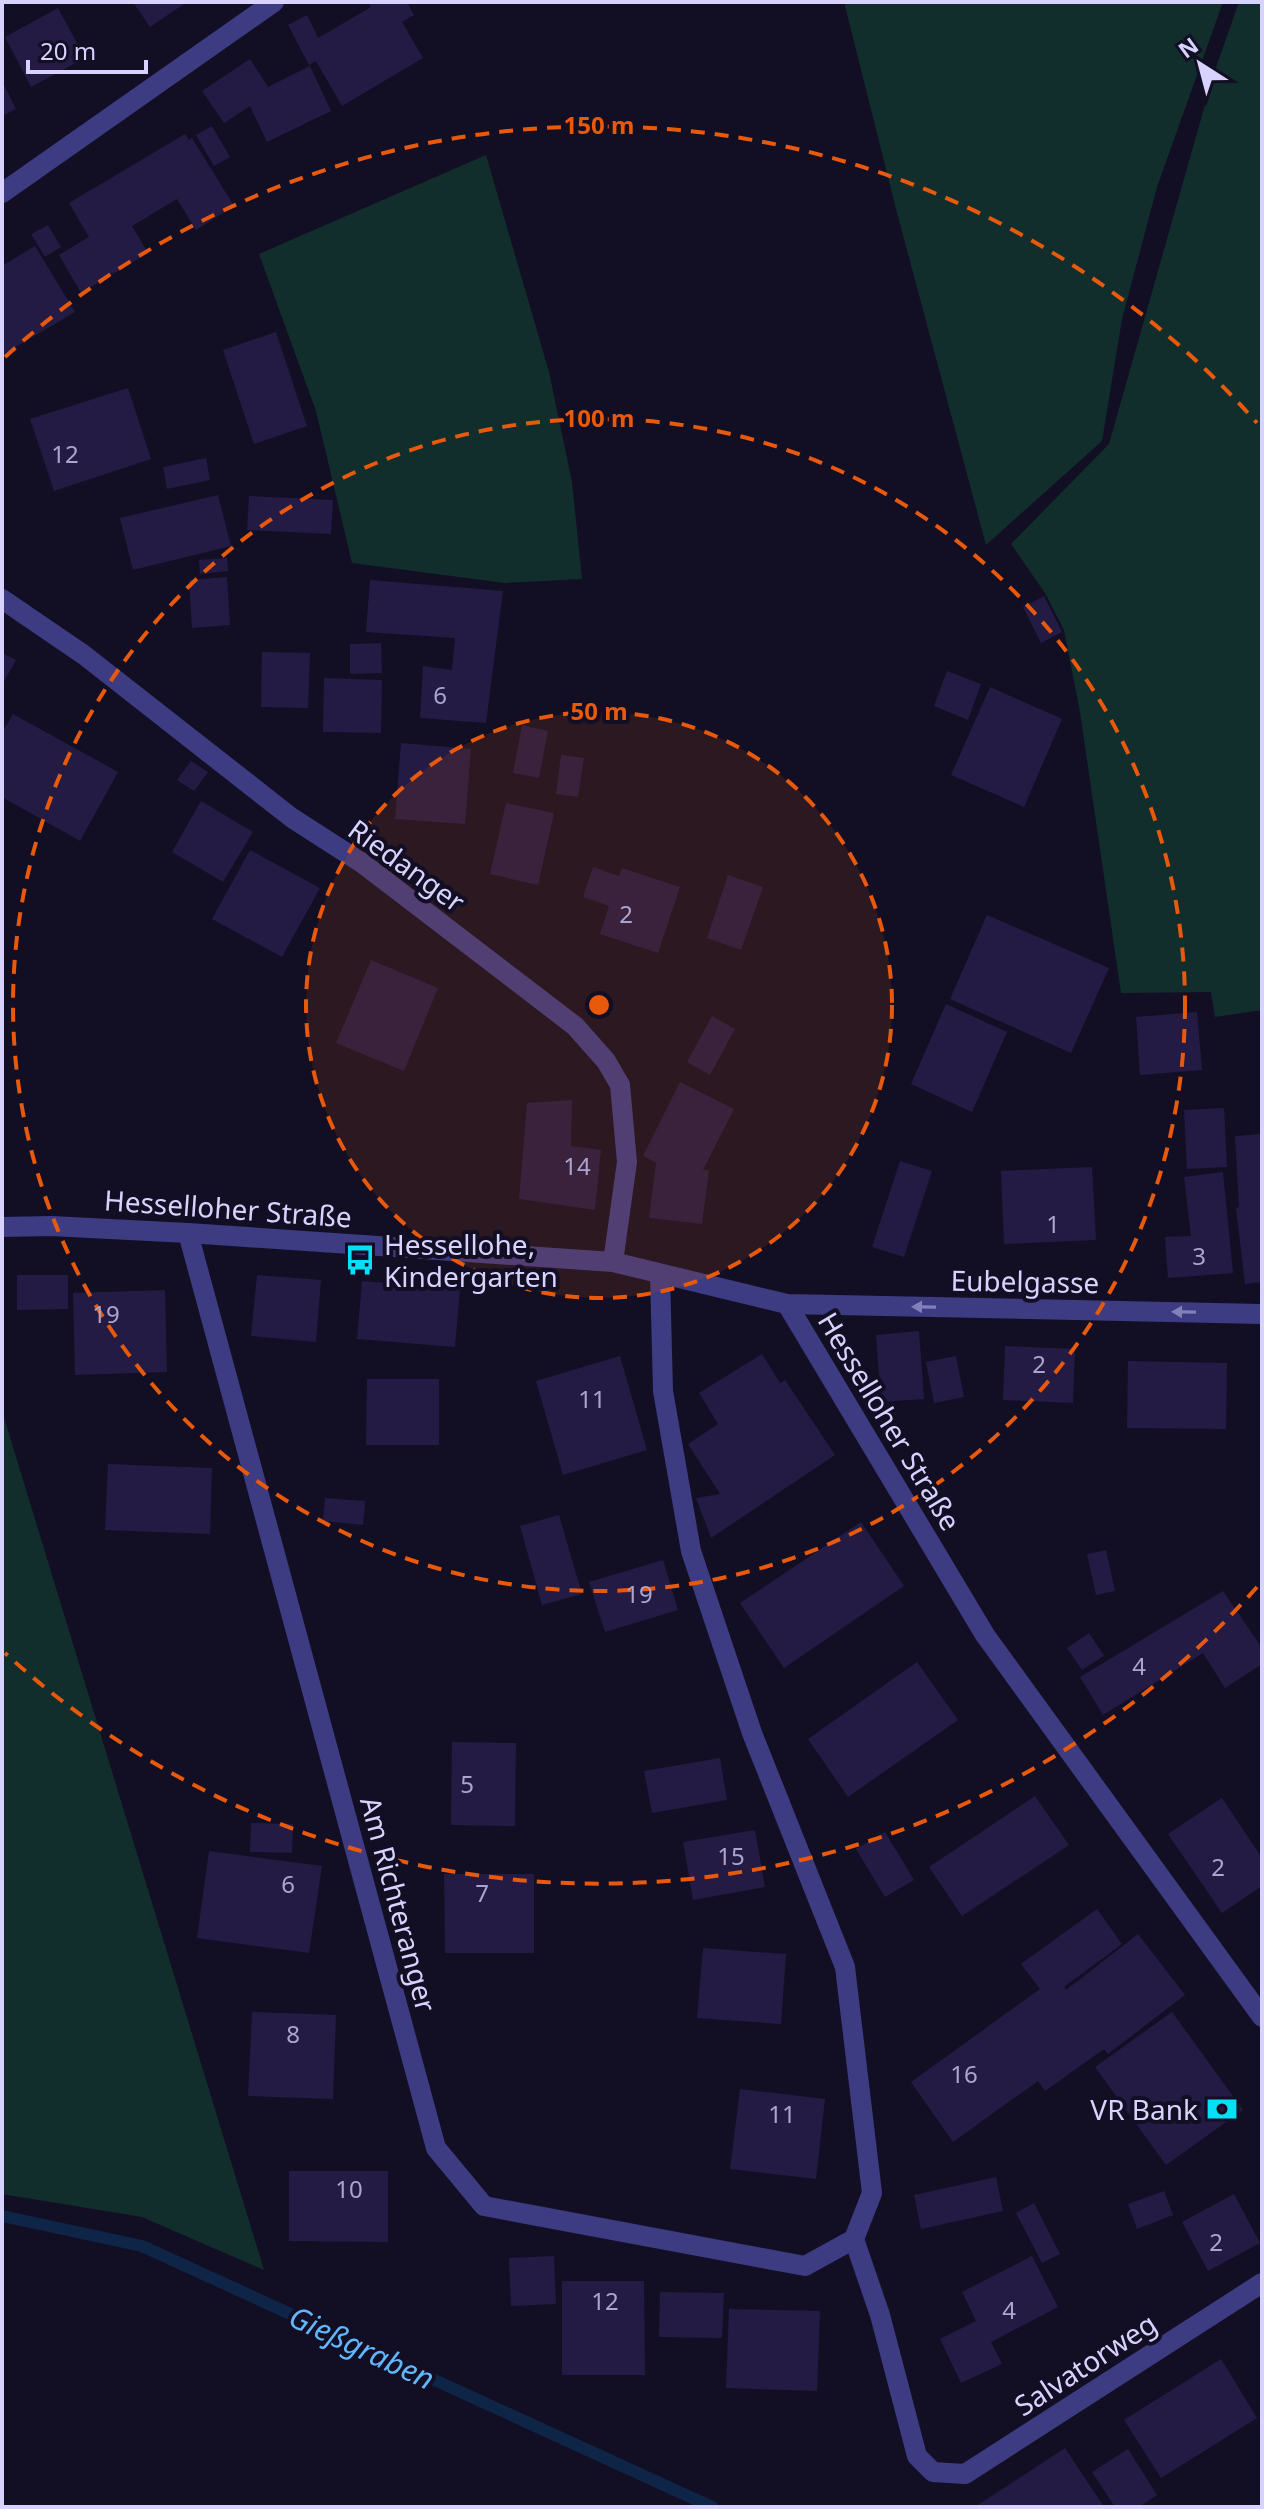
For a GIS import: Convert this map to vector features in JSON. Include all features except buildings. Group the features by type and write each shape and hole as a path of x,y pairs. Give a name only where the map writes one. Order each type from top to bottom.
{"street":[{"path":"2,193 274,2"},
{"name":"Riedanger","path":"2,599 84,655 292,818 362,863 575,1026 606,1061 620,1085 627,1162 613,1262"},
{"name":"Hesselloher Straße","path":"2,1227 51,1226 188,1233 613,1262 787,1304 985,1635 1262,2017"},
{"name":"Am Richteranger","path":"188,1233 436,2148 484,2206 805,2266 854,2239"},
{"path":"660,1274 663,1391 691,1551 752,1733 845,1967 872,2193 854,2239"},
{"name":"Eubelgasse","path":"787,1304 1262,1314"},
{"name":"Salvatorweg","path":"854,2239 880,2315 917,2456 933,2472 965,2474 1262,2283"}],"green space":[{"path":"844,2 1223,2 1157,187 1122,319 1102,441 986,545 896,209"},
{"path":"1239,2 1262,2 1262,1010 1215,1017 1211,992 1121,993 1080,712 1064,630 1045,593 1011,544 1109,444 1214,73"},
{"path":"486,155 549,372 572,482 582,579 505,583 352,563 316,411 259,254"},
{"path":"2,1411 264,2270 142,2217 2,2194"}],"waterway":[{"name":"Gießgraben","path":"2,2216 142,2246 712,2507"}],"place":[{"name":"Hessellohe, Kindergarten","path":"360,1260"},
{"name":"VR Bank","path":"1222,2109"}]}
